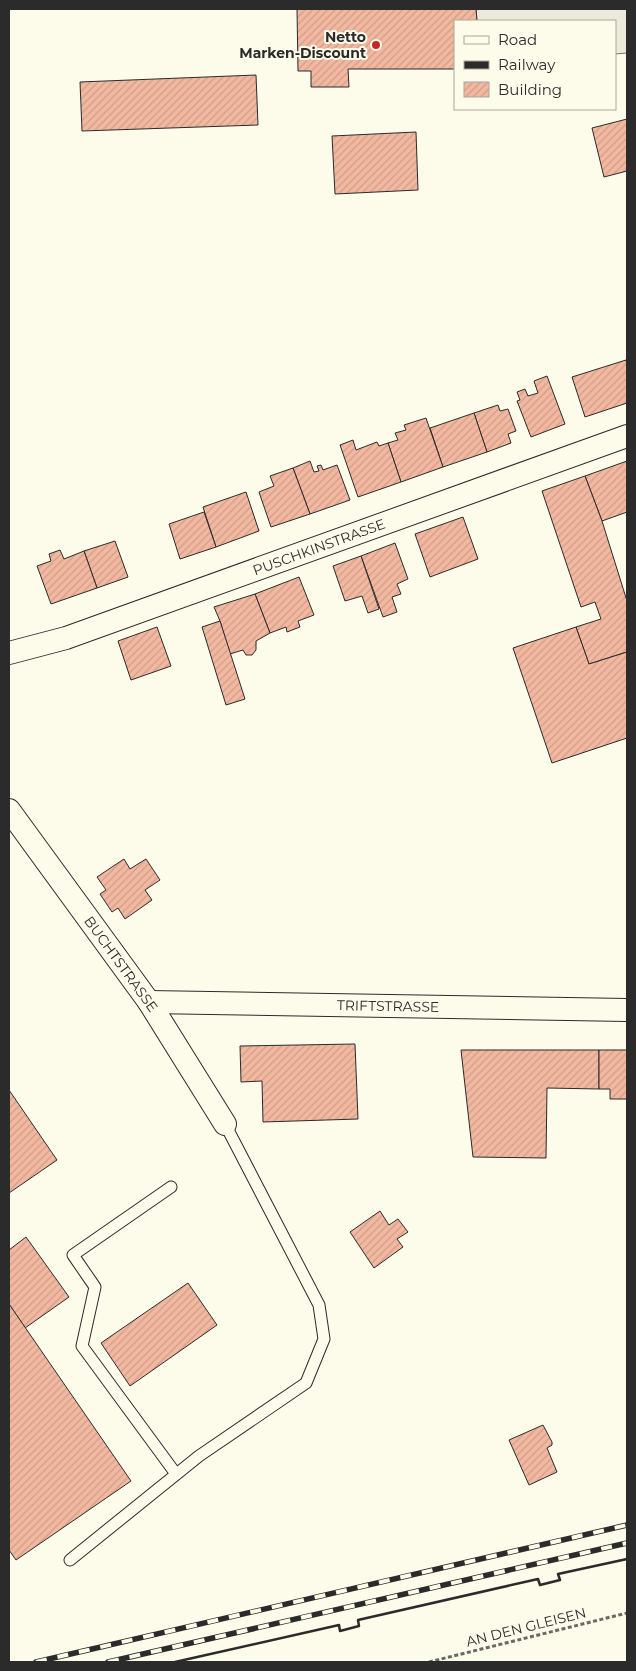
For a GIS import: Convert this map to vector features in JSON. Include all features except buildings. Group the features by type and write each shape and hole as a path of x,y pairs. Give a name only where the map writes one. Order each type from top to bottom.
{"street":[{"name":"PUSCHKINSTRASSE","path":"9,653 66,638 627,436"},
{"name":"BUCHTSTRASSE","path":"9,810 149,1002 225,1124"},
{"name":"TRIFTSTRASSE","path":"149,1002 627,1010"}],"lane":[{"path":"70,1560 199,1456 306,1383 324,1339 319,1306 225,1124"},
{"path":"171,1188 73,1255 95,1287 82,1346 176,1474"}],"path":[{"name":"AN DEN GLEISEN","path":"430,1662 627,1613"}],"shaded area":[{"path":"476,9 627,9 627,53 616,54 616,20 477,20"}],"railway":[{"path":"36,1662 627,1525"},
{"path":"108,1662 627,1543"}],"wall":[{"path":"175,1662 339,1625 340,1631 359,1626 358,1620 538,1579 540,1585 560,1580 558,1574 627,1559"}],"place":[{"name":"Netto Marken-Discount","path":"376,45"}]}
